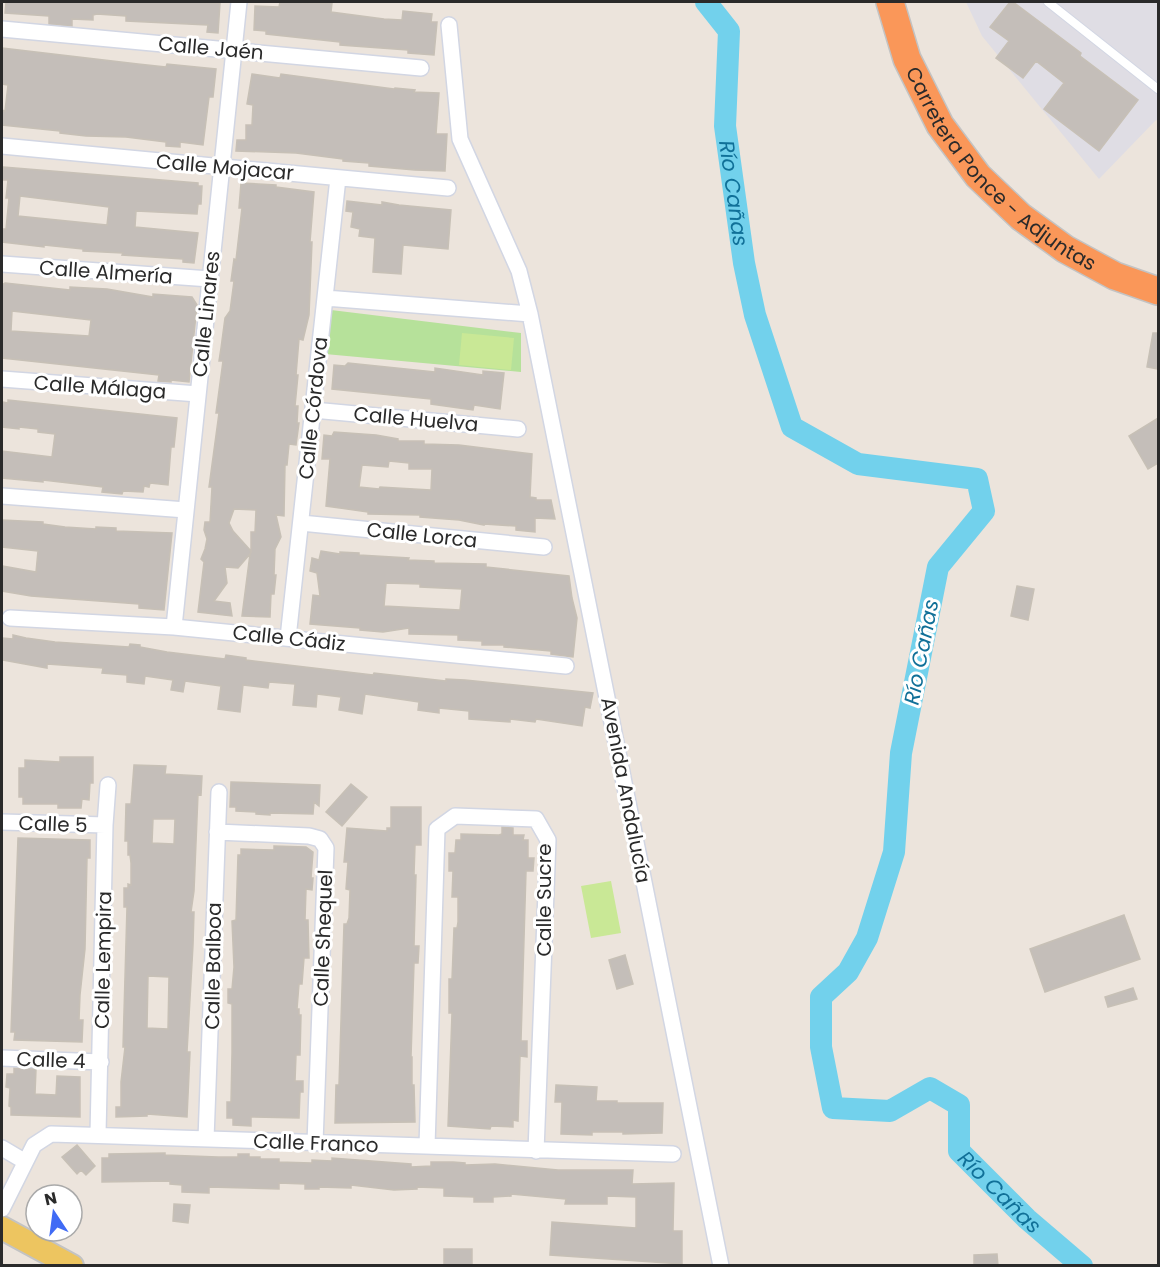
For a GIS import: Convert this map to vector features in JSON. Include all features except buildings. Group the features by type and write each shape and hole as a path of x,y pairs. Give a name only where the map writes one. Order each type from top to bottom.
{"highway":[{"name":"Carretera Ponce - Adjuntas","path":"890,2 907,59 940,124 978,176 1022,217 1065,249 1114,276 1158,291"}],"main road":[{"path":"2,1228 72,1266"}],"street":[{"name":"Calle Linares","path":"174,627 239,2"},
{"name":"Avenida Andalucía","path":"449,25 460,139 519,271 530,314 721,1266"},
{"name":"Calle Jaén","path":"2,29 422,68"},
{"name":"Calle Mojacar","path":"2,146 448,188"},
{"name":"Calle Córdova","path":"288,638 338,178"},
{"name":"Calle Almería","path":"2,264 210,279"},
{"path":"325,298 530,314"},
{"name":"Calle Málaga","path":"2,380 198,394"},
{"name":"Calle Huelva","path":"313,410 518,429"},
{"path":"2,496 186,510"},
{"name":"Calle Lorca","path":"300,523 544,547"},
{"name":"Calle Cádiz","path":"10,618 174,627 566,666"},
{"name":"Calle Lempira","path":"98,1134 105,825 108,785"},
{"name":"Calle Balboa","path":"206,1139 219,792"},
{"name":"Calle Sucre","path":"427,1146 437,829 454,816 536,819 548,840 536,1151"},
{"name":"Calle 5","path":"2,822 105,825"},
{"name":"Calle Shequel","path":"217,832 309,836 320,839 326,848 315,1143"},
{"name":"Calle 4","path":"2,1058 101,1062"},
{"name":"Calle Franco","path":"2,1209 34,1145 51,1134 673,1154"},
{"path":"2,1148 24,1161"}],"lane":[{"path":"1048,2 1158,89"}],"shaded area":[{"path":"966,2 1158,2 1158,121 1156,120 1099,179 982,36"}],"green space":[{"path":"331,310 521,333 521,372 325,354"},
{"path":"462,333 514,338 511,370 459,365"},
{"path":"611,881 621,933 591,938 581,886"}],"waterway":[{"name":"Río Cañas","path":"706,2 729,31 725,126 744,263 755,315 792,427 858,464 977,479 984,511 938,567 901,753 894,852 867,938 848,972 821,997 821,1047 833,1108 890,1111 930,1088 959,1105 959,1151 1027,1219 1082,1266"}]}
